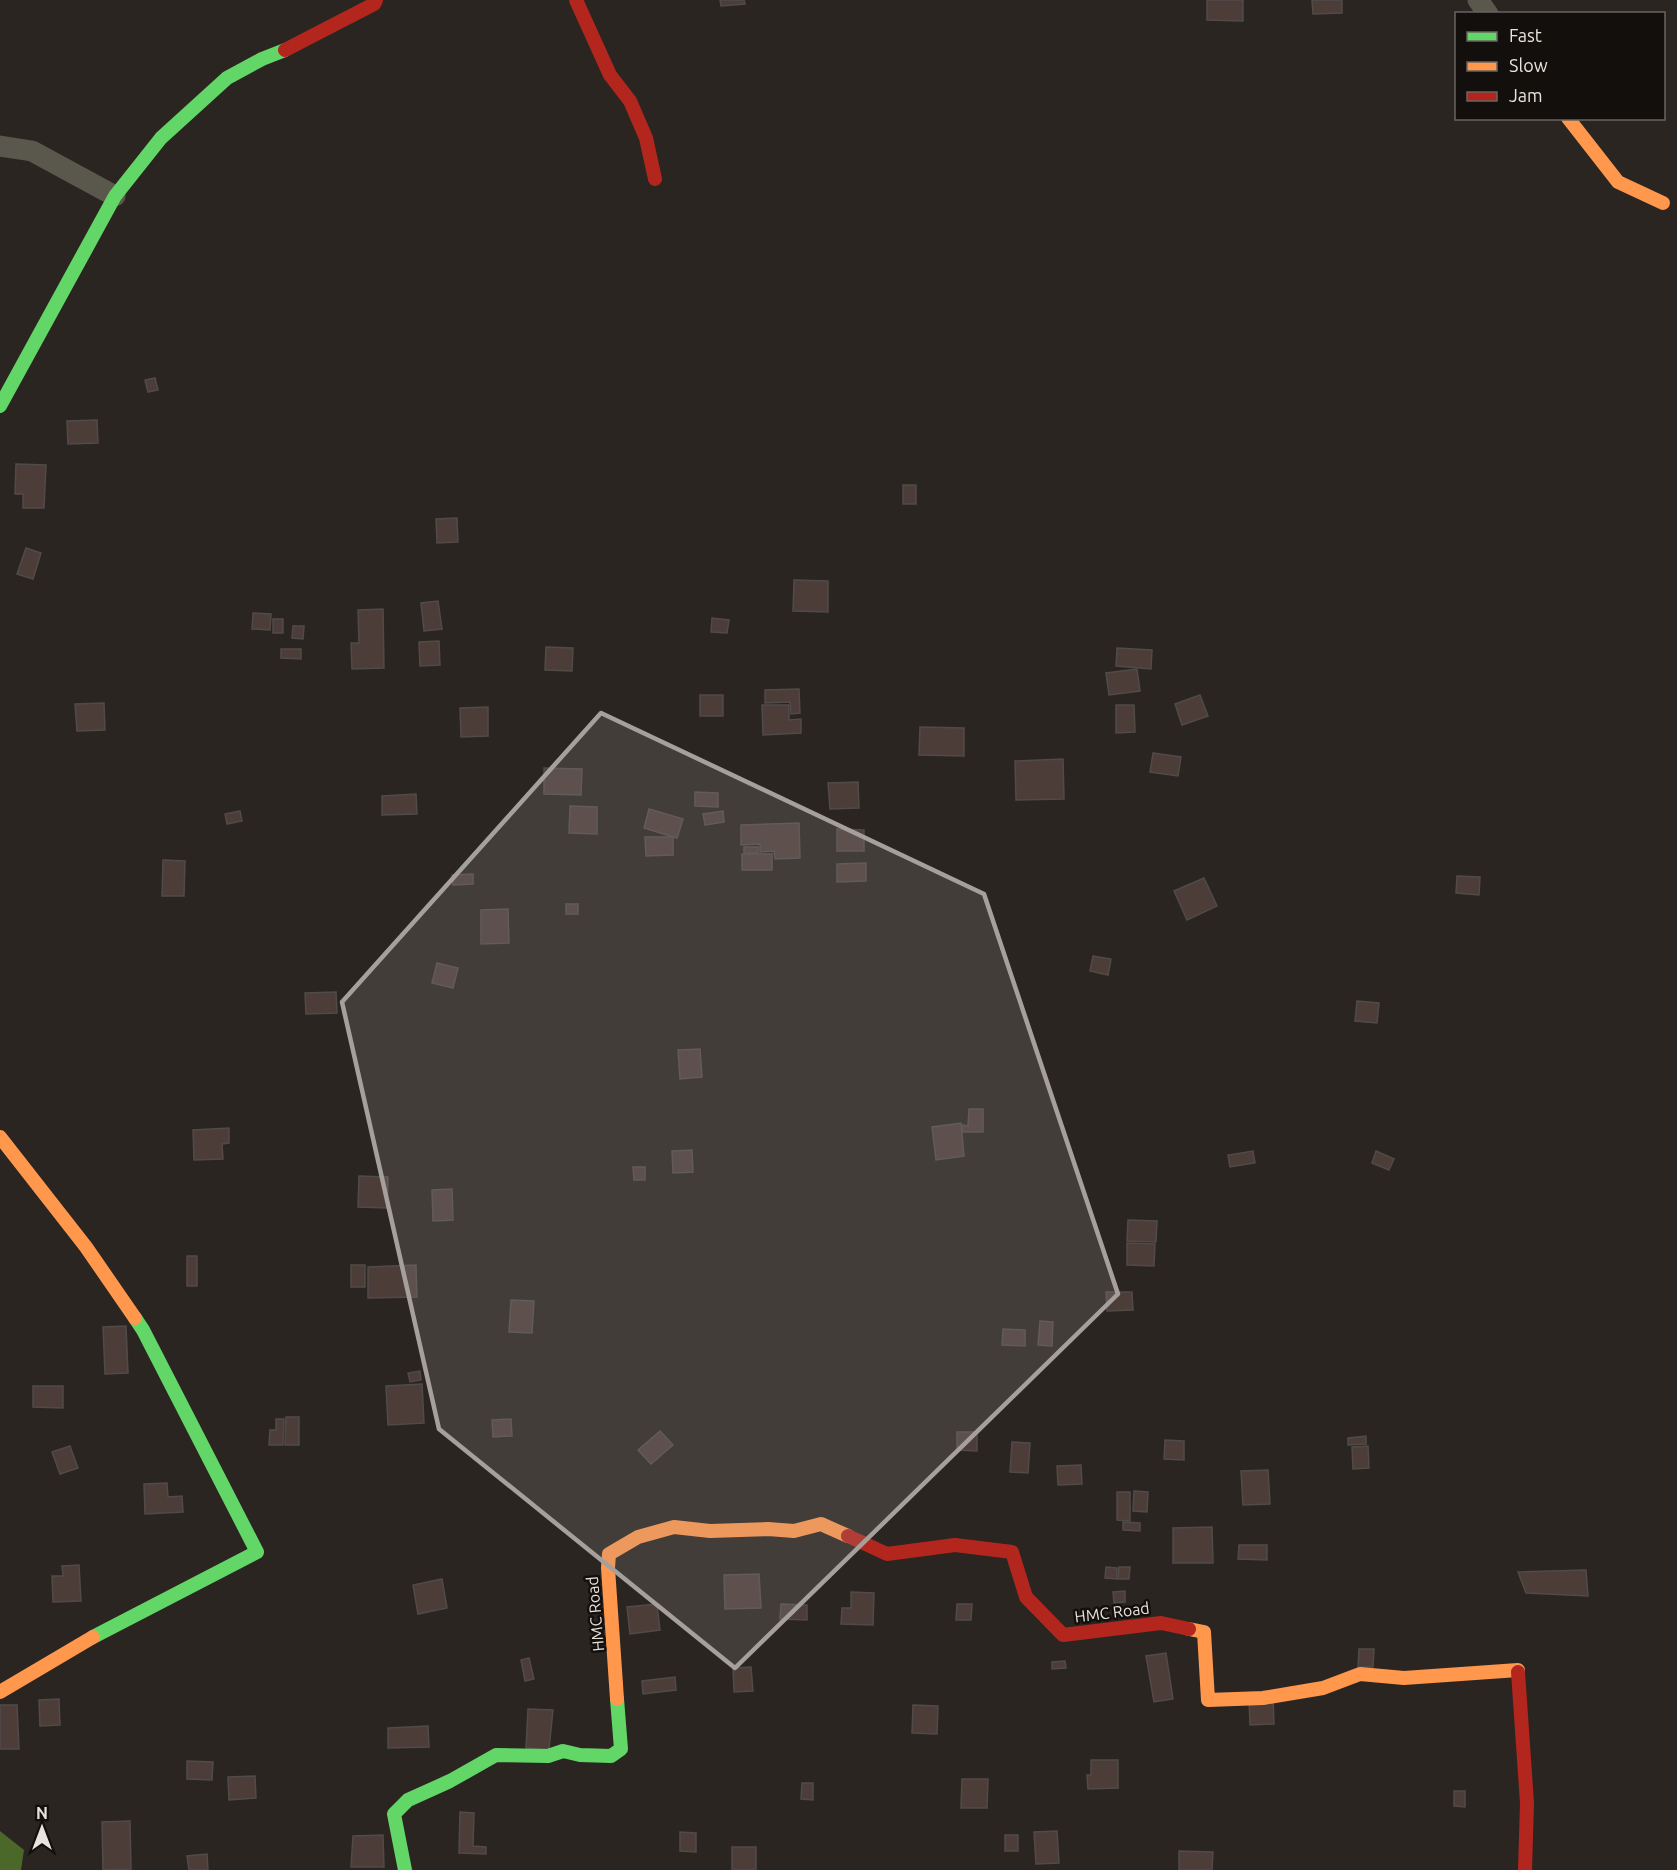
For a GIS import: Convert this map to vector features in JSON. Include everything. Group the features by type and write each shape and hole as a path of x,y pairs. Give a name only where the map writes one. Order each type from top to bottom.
{"street":[{"path":"0,406 115,196 161,138 227,78 374,4 376,0"},
{"path":"576,0 610,75 630,101 646,138 655,179"},
{"path":"1570,120 1618,182 1664,203"},
{"path":"0,146 32,151 115,196"},
{"path":"0,1137 86,1247 143,1330 258,1552 72,1647 0,1692"},
{"name":"HMC Road","path":"405,1870 394,1814 408,1800 450,1781 496,1755 548,1756 562,1752 611,1756 621,1749 608,1568 609,1554 638,1537 674,1527 710,1532 768,1528 794,1531 821,1524 887,1554 955,1545 1012,1552 1026,1598 1063,1635 1161,1623 1204,1632 1208,1700 1263,1698 1323,1688 1360,1674 1404,1678 1518,1670 1527,1803 1525,1870"}],"highlighted area":[{"path":"601,713 984,894 1118,1294 735,1668 439,1429 342,1002"}],"shaded area":[{"path":"0,1831 24,1850 21,1870 0,1870"}],"building":[{"path":"720,0 744,0 745,4 721,6"},
{"path":"1207,0 1243,0 1243,21 1207,20"},
{"path":"1312,0 1342,0 1342,13 1313,14"},
{"path":"155,378 158,390 148,392 145,380"},
{"path":"97,420 98,443 68,444 67,421"},
{"path":"16,464 46,465 44,508 23,508 23,494 15,494"},
{"path":"903,485 916,485 916,504 903,504"},
{"path":"457,518 458,542 437,543 436,519"},
{"path":"26,548 41,553 33,579 17,574"},
{"path":"794,580 828,581 828,612 793,611"},
{"path":"438,601 442,629 424,631 421,603"},
{"path":"383,609 384,668 352,669 351,643 359,643 358,610"},
{"path":"253,613 271,614 270,630 252,629"},
{"path":"712,618 729,620 727,633 711,632"},
{"path":"273,619 283,619 283,633 273,633"},
{"path":"293,626 304,626 303,639 292,638"},
{"path":"439,641 440,665 420,666 419,642"},
{"path":"546,647 573,648 572,671 545,670"},
{"path":"1117,648 1152,650 1151,669 1116,666"},
{"path":"281,649 301,649 301,659 281,658"},
{"path":"1137,669 1140,691 1109,695 1106,673"},
{"path":"799,689 800,713 791,714 790,702 765,703 765,690"},
{"path":"700,695 723,695 723,716 700,716"},
{"path":"1200,695 1208,716 1182,725 1175,704"},
{"path":"104,703 105,730 77,731 75,704"},
{"path":"762,705 789,705 789,720 801,719 801,733 763,735"},
{"path":"1116,705 1134,705 1135,732 1116,733"},
{"path":"488,707 488,736 461,737 460,708"},
{"path":"920,727 964,728 964,756 919,755"},
{"path":"1153,753 1181,757 1178,776 1150,772"},
{"path":"1063,759 1064,799 1016,800 1015,761"},
{"path":"544,768 582,769 581,795 544,794"},
{"path":"858,782 859,808 830,809 828,783"},
{"path":"695,792 718,793 718,807 695,806"},
{"path":"416,794 417,814 382,815 382,796"},
{"path":"570,806 597,807 597,834 569,833"},
{"path":"649,809 683,819 677,838 644,828"},
{"path":"240,811 242,821 227,824 225,814"},
{"path":"723,811 724,822 705,825 703,814"},
{"path":"799,823 800,858 775,859 774,851 760,852 760,844 741,845 741,825"},
{"path":"837,829 864,830 864,851 837,851"},
{"path":"645,837 673,837 673,855 646,856"},
{"path":"744,847 758,847 758,853 744,853"},
{"path":"742,854 772,854 772,870 742,870"},
{"path":"163,860 185,861 184,896 162,896"},
{"path":"866,863 866,881 837,882 837,864"},
{"path":"473,874 473,884 453,885 452,875"},
{"path":"1457,876 1480,877 1479,895 1456,893"},
{"path":"1204,878 1217,906 1187,920 1174,891"},
{"path":"566,904 578,904 578,914 566,914"},
{"path":"508,909 509,943 481,944 481,910"},
{"path":"1093,956 1111,959 1108,975 1090,971"},
{"path":"437,963 458,968 453,988 432,983"},
{"path":"336,992 337,1013 306,1014 305,993"},
{"path":"1357,1001 1379,1003 1377,1023 1355,1021"},
{"path":"700,1049 702,1077 680,1079 678,1050"},
{"path":"969,1109 983,1109 983,1132 962,1132 963,1125 968,1126"},
{"path":"961,1123 964,1156 936,1160 932,1127"},
{"path":"229,1128 229,1143 222,1144 223,1159 194,1160 193,1130"},
{"path":"692,1150 693,1172 673,1173 672,1151"},
{"path":"1253,1151 1255,1163 1230,1167 1228,1155"},
{"path":"1376,1151 1394,1159 1389,1170 1372,1163"},
{"path":"633,1167 645,1167 645,1180 634,1180"},
{"path":"359,1176 388,1177 387,1208 358,1207"},
{"path":"452,1189 453,1220 433,1221 432,1190"},
{"path":"1128,1220 1157,1221 1156,1242 1127,1241"},
{"path":"1127,1243 1155,1244 1154,1266 1127,1265"},
{"path":"187,1256 197,1256 197,1286 187,1286"},
{"path":"351,1265 365,1265 365,1287 351,1287"},
{"path":"416,1265 417,1297 368,1298 368,1267"},
{"path":"1106,1292 1132,1292 1133,1310 1107,1311"},
{"path":"511,1300 534,1301 532,1333 509,1332"},
{"path":"1040,1321 1053,1322 1052,1346 1038,1345"},
{"path":"126,1326 128,1373 105,1374 103,1327"},
{"path":"1003,1329 1025,1330 1025,1346 1002,1345"},
{"path":"420,1371 421,1380 410,1382 408,1373"},
{"path":"422,1384 424,1423 388,1425 386,1386"},
{"path":"33,1386 63,1386 63,1408 33,1407"},
{"path":"286,1417 299,1417 299,1445 285,1445"},
{"path":"276,1419 284,1419 283,1445 269,1445 270,1430 276,1430"},
{"path":"511,1419 512,1436 493,1437 492,1420"},
{"path":"660,1431 673,1445 651,1464 638,1450"},
{"path":"957,1432 977,1432 977,1451 957,1450"},
{"path":"1366,1436 1366,1444 1348,1445 1348,1438"},
{"path":"1165,1440 1184,1441 1184,1460 1164,1459"},
{"path":"1012,1442 1030,1443 1028,1473 1010,1472"},
{"path":"70,1446 78,1468 60,1474 52,1452"},
{"path":"1368,1446 1369,1468 1353,1469 1352,1447"},
{"path":"1081,1465 1082,1484 1058,1485 1057,1466"},
{"path":"1268,1470 1270,1504 1243,1505 1241,1471"},
{"path":"167,1483 168,1497 182,1496 183,1512 145,1514 144,1484"},
{"path":"1134,1491 1148,1492 1147,1512 1133,1511"},
{"path":"1117,1492 1130,1492 1130,1521 1117,1520"},
{"path":"1123,1522 1140,1523 1140,1531 1123,1530"},
{"path":"1212,1527 1213,1563 1173,1563 1173,1528"},
{"path":"1239,1545 1267,1545 1267,1560 1238,1559"},
{"path":"79,1565 81,1601 53,1602 52,1576 63,1576 62,1566"},
{"path":"1106,1567 1117,1568 1117,1579 1105,1578"},
{"path":"1119,1567 1130,1567 1129,1579 1118,1579"},
{"path":"1586,1570 1588,1596 1526,1593 1518,1572"},
{"path":"759,1574 761,1608 725,1609 724,1575"},
{"path":"442,1579 447,1608 418,1614 413,1585"},
{"path":"1125,1591 1125,1602 1114,1603 1113,1592"},
{"path":"851,1592 874,1593 873,1625 841,1624 842,1608 851,1608"},
{"path":"657,1604 660,1630 630,1634 627,1607"},
{"path":"781,1604 807,1605 807,1620 780,1619"},
{"path":"957,1604 972,1604 971,1620 956,1620"},
{"path":"1359,1649 1374,1649 1373,1667 1358,1667"},
{"path":"1166,1653 1173,1699 1154,1702 1146,1656"},
{"path":"529,1658 534,1679 525,1681 521,1660"},
{"path":"1065,1661 1066,1668 1052,1669 1052,1662"},
{"path":"751,1667 753,1691 734,1692 733,1668"},
{"path":"675,1677 676,1690 643,1694 642,1681"},
{"path":"1273,1696 1274,1724 1250,1725 1249,1697"},
{"path":"59,1699 60,1725 40,1726 39,1700"},
{"path":"0,1705 17,1705 19,1749 0,1749"},
{"path":"913,1705 938,1706 937,1734 912,1733"},
{"path":"528,1709 553,1710 549,1749 526,1748"},
{"path":"428,1726 429,1747 388,1748 388,1728"},
{"path":"1091,1760 1118,1760 1118,1788 1088,1789 1087,1775 1091,1775"},
{"path":"187,1761 213,1762 212,1780 187,1779"},
{"path":"255,1776 256,1798 229,1800 228,1777"},
{"path":"962,1779 988,1779 987,1808 961,1808"},
{"path":"802,1783 813,1783 813,1800 801,1799"},
{"path":"1454,1791 1465,1791 1465,1807 1454,1806"},
{"path":"460,1812 474,1813 473,1846 486,1847 486,1854 459,1853"},
{"path":"130,1821 131,1869 103,1870 102,1822"},
{"path":"1057,1831 1059,1863 1036,1864 1034,1832"},
{"path":"680,1832 696,1833 696,1852 680,1851"},
{"path":"383,1835 384,1867 351,1867 353,1836"},
{"path":"1005,1835 1018,1835 1018,1851 1005,1851"},
{"path":"732,1847 756,1847 756,1870 732,1870"},
{"path":"1179,1851 1213,1852 1212,1870 1179,1870"},
{"path":"207,1854 208,1870 189,1870 187,1856"}],"traffic: fast":[{"path":"0,406 115,196 161,138 227,78 262,59 285,50"},
{"path":"93,1637 257,1552 135,1318"},
{"path":"405,1870 394,1814 408,1800 450,1781 496,1755 548,1756 563,1751 580,1755 611,1756 621,1749 617,1699"}],"traffic: slow":[{"path":"1570,120 1618,182 1663,203"},
{"path":"0,1137 86,1247 135,1318"},
{"path":"617,1699 609,1554 638,1537 674,1527 710,1531 768,1529 794,1531 821,1524 848,1536"},
{"path":"1189,1629 1204,1632 1208,1700 1263,1698 1323,1688 1360,1674 1404,1678 1518,1670 1518,1672"},
{"path":"0,1692 93,1637"}],"traffic: jam":[{"path":"285,50 374,4 376,0"},
{"path":"576,0 610,75 630,101 646,138 655,179"},
{"path":"848,1536 887,1554 955,1545 1012,1552 1026,1597 1063,1635 1161,1623 1189,1629"},
{"path":"1518,1672 1527,1803 1525,1870"}]}
